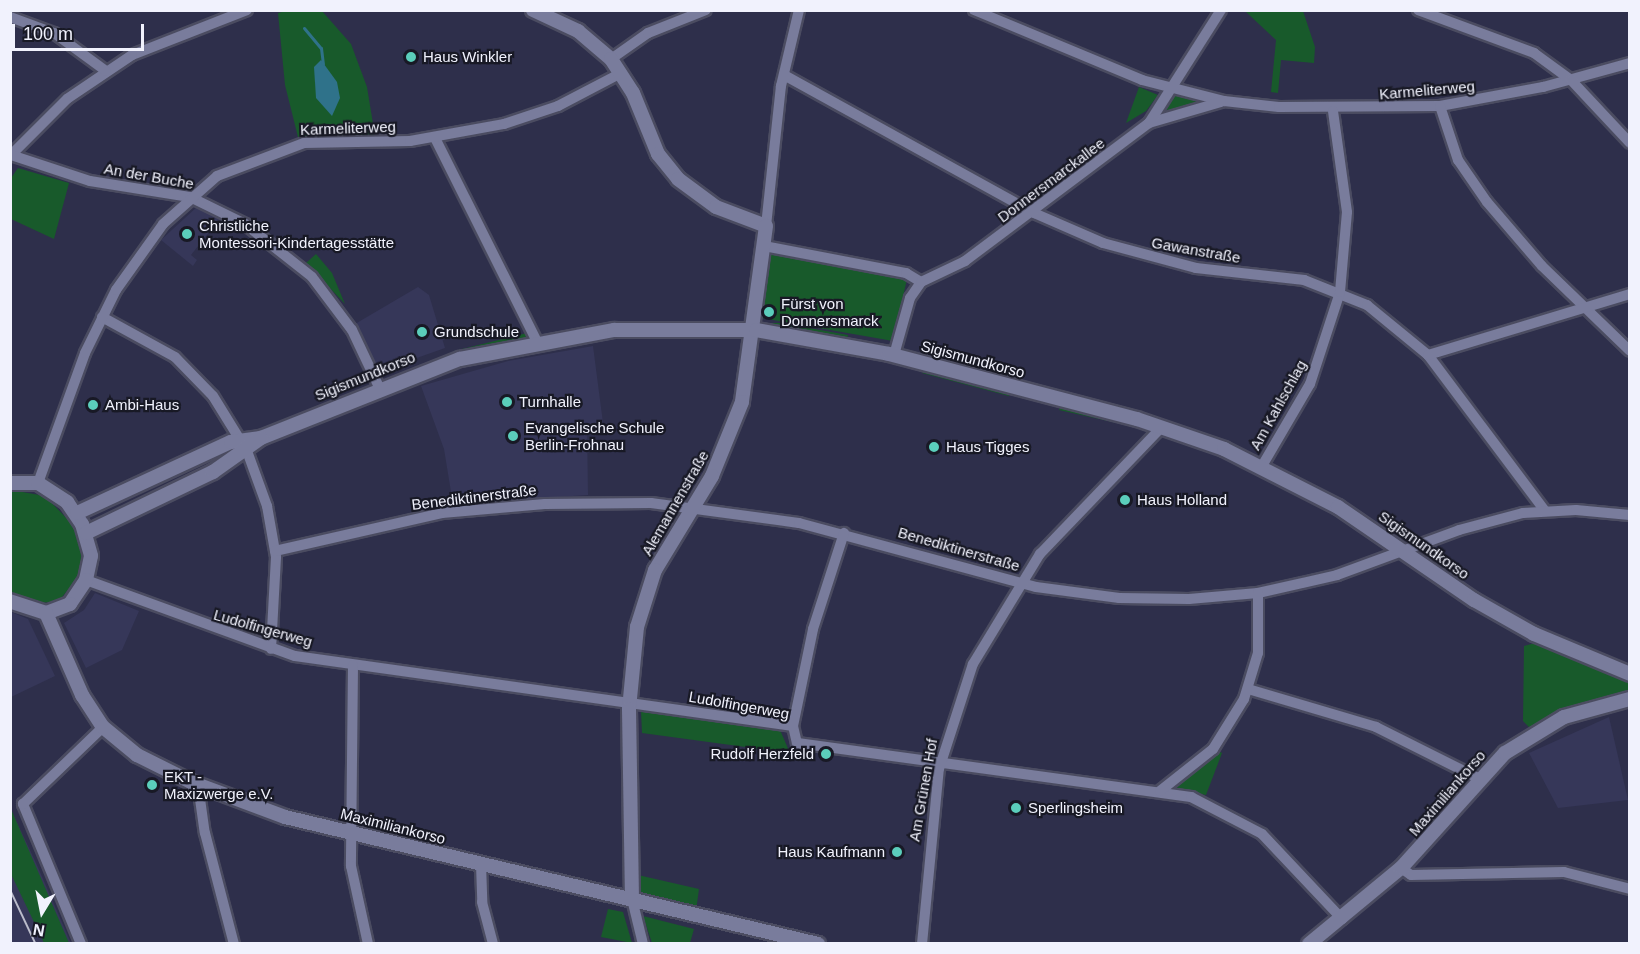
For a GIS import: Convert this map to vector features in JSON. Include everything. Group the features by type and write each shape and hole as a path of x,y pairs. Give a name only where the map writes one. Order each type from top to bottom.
{"street":[{"path":"10,155 46,117 106,71 163,39 247,10"},
{"path":"533,10 578,32 611,59 621,73 658,154 678,179 716,207 766,226"},
{"path":"611,59 648,33 705,10"},
{"name":"Alemannenstraße","path":"643,944 633,899 629,703 641,608 663,553 693,507 736,422 756,330 784,75 799,10"},
{"name":"Karmeliterweg","path":"974,10 1169,88 1224,101 1333,111 1440,106 1571,80 1629,63"},
{"name":"Donnersmarckallee","path":"921,282 942,276 1034,213 1149,123 1169,88 1221,10"},
{"path":"1418,10 1507,40 1571,80 1629,143"},
{"path":"10,17 54,33 106,71"},
{"name":"Karmeliterweg","path":"38,483 102,317 135,260 190,197 238,164 278,149 304,142 435,138 558,106 621,73"},
{"name":"Gawanstraße","path":"784,75 1034,213 1142,256 1286,277 1340,292 1386,318 1428,355 1545,511"},
{"name":"Karmeliterweg","path":"1149,123 1224,101"},
{"path":"1440,106 1452,147 1471,181 1542,266 1629,351"},
{"name":"Am Kahlschlag","path":"1262,466 1310,384 1340,292 1347,212 1333,111"},
{"path":"435,138 536,340"},
{"name":"An der Buche","path":"10,155 90,181 190,197 254,230 312,277 352,330 379,387"},
{"path":"764,246 906,273 921,282 910,298 894,355"},
{"path":"1428,355 1629,294"},
{"path":"102,317 175,357 213,396 244,445 267,506 275,551 271,649"},
{"name":"Sigismundkorso","path":"76,513 379,387 536,340 642,328 756,330 894,355 1162,427 1262,466 1338,507 1534,633 1629,674"},
{"name":"Am Grünen Hof","path":"922,944 940,763 973,664 1019,583 1063,527 1162,427"},
{"name":"Sigismundkorso","path":"86,533 244,445"},
{"path":"10,483 38,483 76,513 86,533 91,556 86,580 70,604 46,613 10,601"},
{"name":"Benediktinerstraße","path":"275,551 358,529 507,506 627,502 693,507 844,533 1019,583 1119,598 1258,592 1337,575 1478,524 1545,511 1629,515"},
{"path":"793,726 813,629 844,533"},
{"name":"Ludolfingerweg","path":"86,580 271,649 353,665 793,726 797,743 1160,791 1212,805 1247,823 1342,919"},
{"path":"1160,791 1213,749 1248,689 1259,645 1258,592"},
{"name":"Maximiliankorso","path":"46,613 82,695 103,727 137,755 204,788 350,833 818,944"},
{"path":"353,665 350,833 354,894 368,944"},
{"path":"1248,689 1376,727 1478,778"},
{"name":"Maximiliankorso","path":"1309,944 1401,868 1478,778 1530,734 1580,711 1629,699"},
{"path":"81,944 23,804 103,727"},
{"path":"204,788 200,799 206,833 234,944"},
{"path":"481,864 482,902 494,944"},
{"path":"1401,868 1411,875 1564,872 1629,889"}],"shaded area":[{"path":"321,60 337,82 340,98 332,116 316,98 314,67"},
{"name":"Christliche Montessori-Kindertagesstätte","path":"198,206 221,217 191,255 197,260 193,266 161,240"},
{"path":"418,287 429,295 445,348 380,371 355,324"},
{"name":"Evangelische Schule Berlin-Frohnau","path":"593,346 603,423 587,424 588,495 453,504 444,449 421,386 508,361"},
{"path":"95,593 139,611 122,650 86,668 64,623 84,610"},
{"path":"11,612 28,619 55,676 11,697"},
{"path":"1609,717 1628,800 1558,808 1529,753"},
{"path":"10,808 36,863 71,943 11,943"}],"green space":[{"path":"322,11 351,44 367,87 375,136 298,137 285,85 278,13"},
{"path":"1245,11 1303,11 1315,47 1314,63 1281,60 1278,93 1271,92 1276,40"},
{"path":"1139,87 1158,95 1146,111 1126,123"},
{"path":"1174,94 1201,100 1201,102 1168,113 1162,108"},
{"path":"18,168 69,183 54,239 11,219 11,178"},
{"path":"773,252 907,279 893,341 762,318 768,258"},
{"path":"316,254 332,273 345,304 306,263"},
{"path":"767,323 781,323 848,335 847,339"},
{"path":"527,333 526,338 456,355 454,351"},
{"path":"925,369 1010,391 1009,396 922,373"},
{"path":"1061,404 1148,428 1148,430 1059,410"},
{"path":"11,490 45,496 77,529 84,554 81,573 59,601 41,603 11,592"},
{"path":"1535,643 1629,683 1629,691 1589,701 1530,728 1523,721 1524,646"},
{"path":"641,711 780,730 790,753 642,733"},
{"path":"1218,751 1222,753 1206,795 1174,788"},
{"path":"11,809 69,943 44,943 11,874"},
{"path":"638,875 699,889 696,911 639,895"},
{"path":"608,909 623,912 632,943 601,937"},
{"path":"643,916 694,929 690,943 652,943"}],"waterway":[{"path":"304,28 321,48 323,64"}],"tram line":[{"path":"10,889 36,944"}],"place":[{"name":"Haus Winkler","path":"411,57"},
{"name":"Christliche Montessori-Kindertagesstätte","path":"187,234"},
{"name":"Fürst von Donnersmarck","path":"769,312"},
{"name":"Grundschule","path":"422,332"},
{"name":"Turnhalle","path":"507,402"},
{"name":"Ambi-Haus","path":"93,405"},
{"name":"Evangelische Schule Berlin-Frohnau","path":"513,436"},
{"name":"Haus Tigges","path":"934,447"},
{"name":"Haus Holland","path":"1125,500"},
{"name":"Rudolf Herzfeld","path":"826,754"},
{"name":"EKT - Maxizwerge e.V.","path":"152,785"},
{"name":"Sperlingsheim","path":"1016,808"},
{"name":"Haus Kaufmann","path":"897,852"}]}
